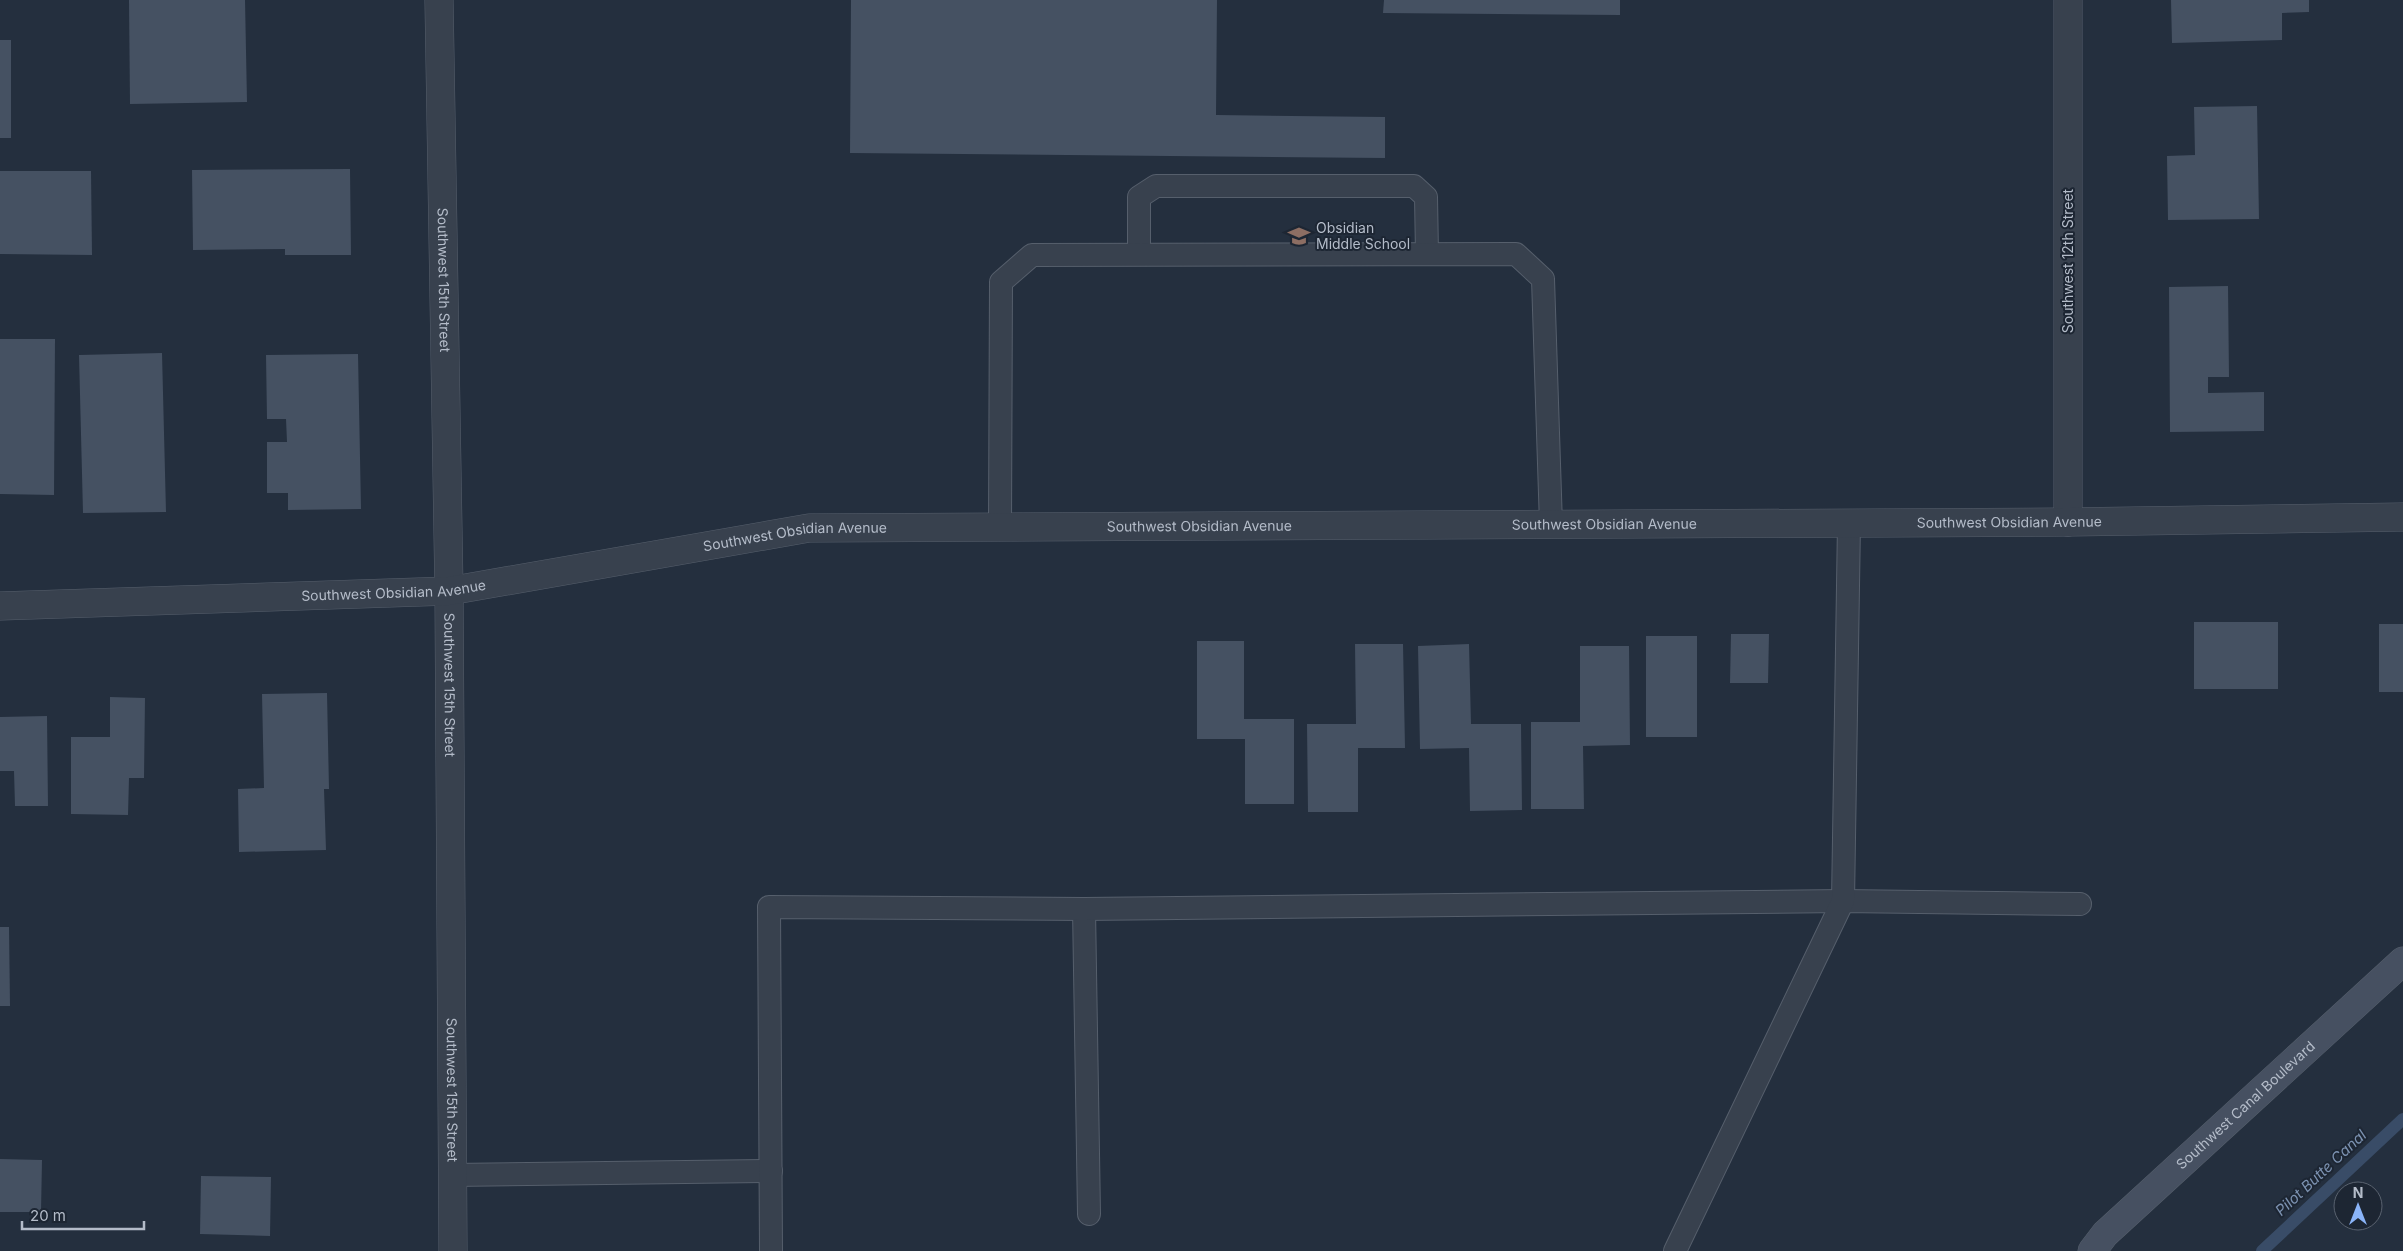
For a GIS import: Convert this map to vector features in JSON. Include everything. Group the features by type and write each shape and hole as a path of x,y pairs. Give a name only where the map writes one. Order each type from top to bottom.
{"main road":[{"name":"Southwest Canal Boulevard","path":"2092,1251 2105,1234 2403,961"}],"street":[{"name":"Southwest 15th Street","path":"439,0 449,591 453,1251"},
{"name":"Southwest 12th Street","path":"2068,0 2068,522"},
{"name":"Southwest Obsidian Avenue","path":"0,606 449,591 809,528 2068,522 2403,517"}],"lane":[{"path":"1139,254 1139,196 1156,186 1414,186 1426,196 1427,254"},
{"path":"1000,527 1001,282 1032,255 1139,254 1516,254 1543,279 1551,525"},
{"path":"1675,1251 1843,901 1849,523"},
{"path":"771,1251 770,907 1084,909 1843,901 2080,904"},
{"path":"1084,909 1089,1214"},
{"path":"452,1175 771,1170"}],"building":[{"path":"129,0 245,0 247,102 130,104"},
{"path":"851,0 1217,0 1216,115 1385,117 1385,158 850,153"},
{"path":"1384,0 1620,0 1620,15 1383,13"},
{"path":"2171,0 2309,0 2309,12 2282,13 2282,40 2172,43"},
{"path":"0,40 11,40 11,138 0,138"},
{"path":"2257,106 2259,219 2168,220 2167,156 2195,155 2194,107"},
{"path":"350,169 351,255 285,255 285,249 193,250 192,170"},
{"path":"0,171 91,171 92,255 0,254"},
{"path":"2228,286 2229,377 2208,377 2208,393 2264,392 2264,431 2170,432 2169,287"},
{"path":"0,339 55,339 54,495 0,494"},
{"path":"162,353 166,512 83,513 79,355"},
{"path":"358,354 361,509 288,510 288,493 267,493 267,442 287,442 286,419 267,419 266,355"},
{"path":"2194,622 2278,622 2278,689 2194,689"},
{"path":"2379,624 2403,624 2403,692 2379,692"},
{"path":"1731,634 1769,634 1768,683 1730,683"},
{"path":"1646,636 1697,636 1697,737 1646,737"},
{"path":"1197,641 1244,641 1244,719 1294,719 1294,804 1245,804 1245,739 1197,739"},
{"path":"1355,644 1403,644 1405,748 1358,748 1358,812 1308,812 1307,724 1356,724"},
{"path":"1469,644 1471,724 1521,724 1522,810 1470,811 1469,748 1420,749 1418,646"},
{"path":"1580,646 1629,646 1630,745 1583,746 1584,809 1531,809 1531,722 1580,722"},
{"path":"327,693 329,789 324,789 326,850 239,852 238,789 264,788 262,694"},
{"path":"110,697 145,698 144,778 129,778 128,815 71,814 71,737 110,737"},
{"path":"47,716 48,806 15,806 14,771 0,771 0,717"},
{"path":"0,927 9,927 10,1006 0,1006"},
{"path":"0,1159 42,1160 41,1212 0,1212"},
{"path":"201,1176 271,1177 270,1236 200,1234"}],"waterway":[{"name":"Pilot Butte Canal","path":"2262,1251 2403,1119"}],"place":[{"name":"Obsidian Middle School","path":"1299,236"}]}
